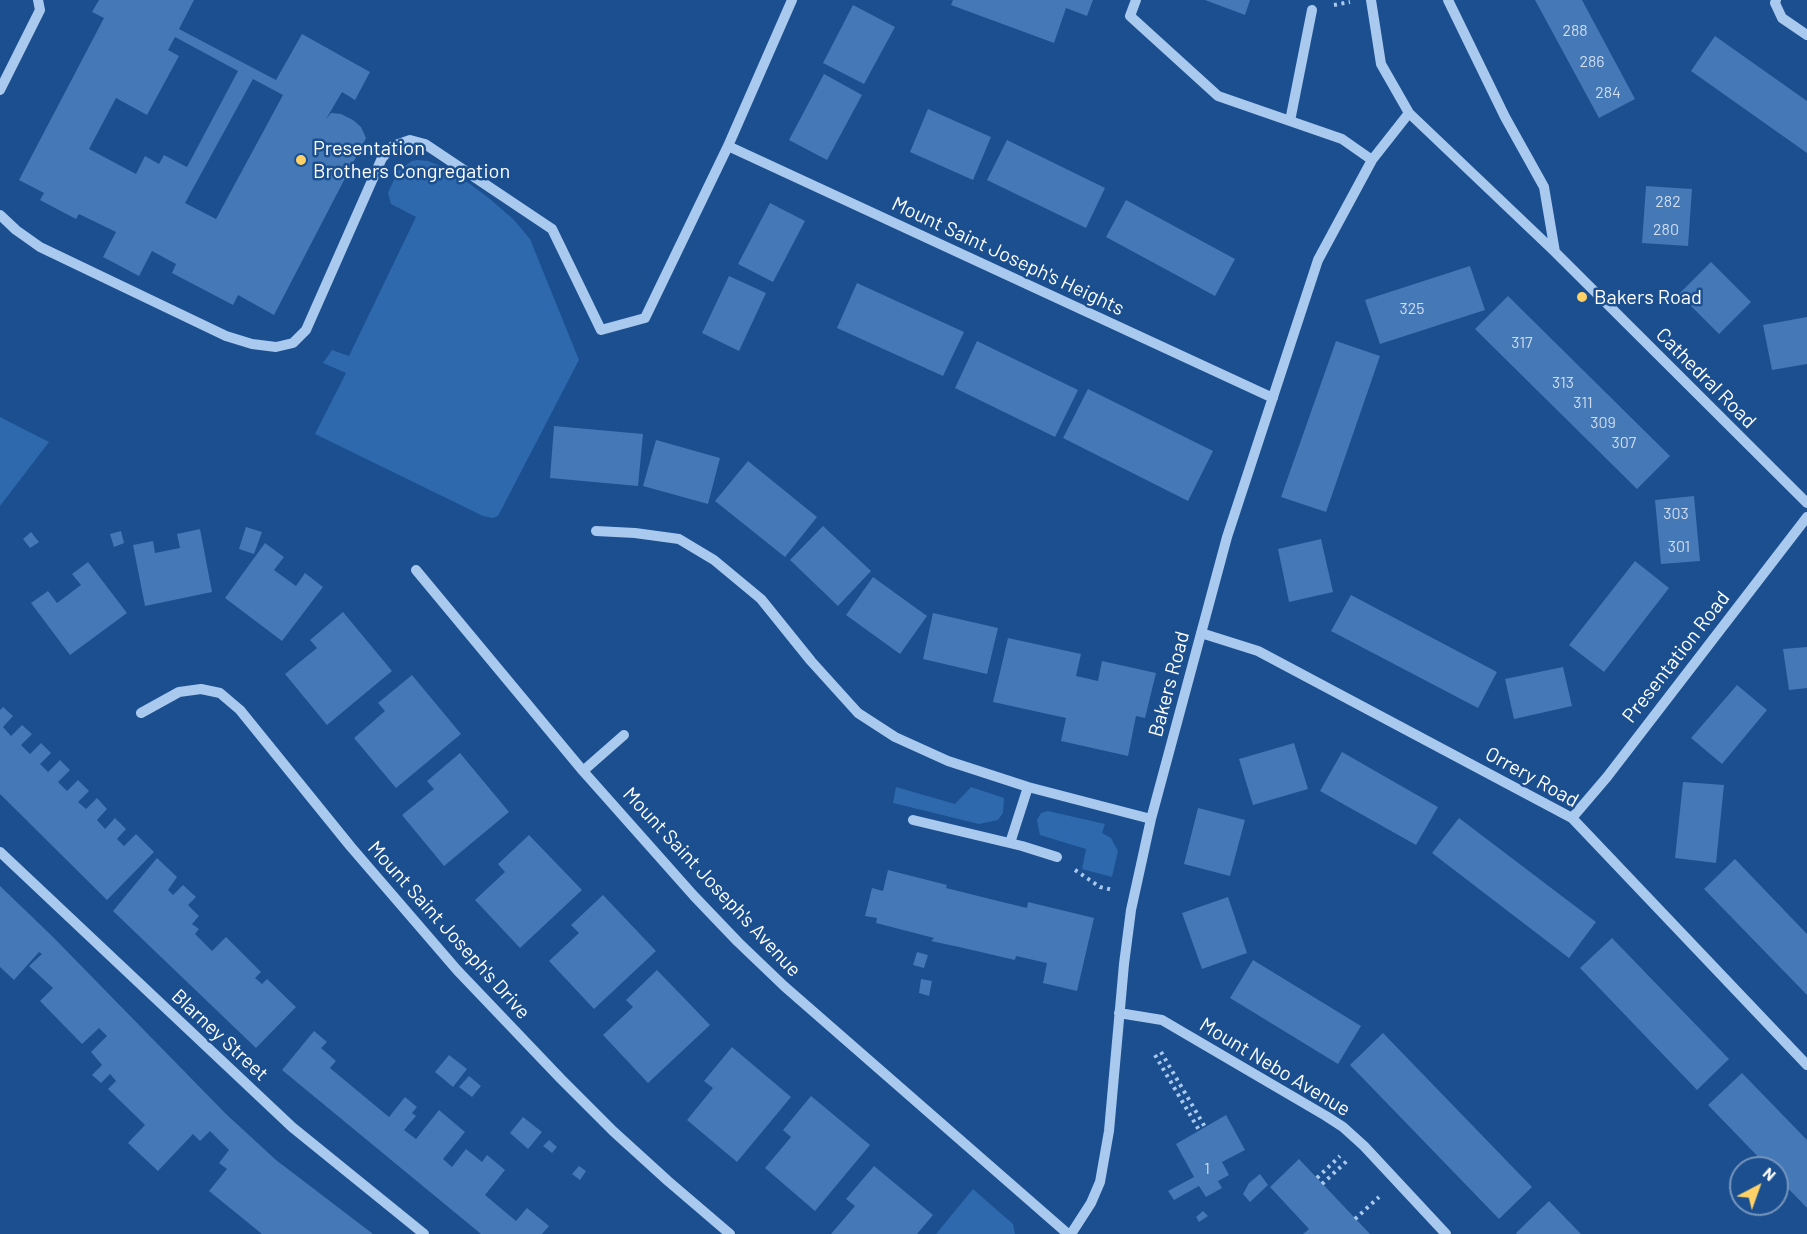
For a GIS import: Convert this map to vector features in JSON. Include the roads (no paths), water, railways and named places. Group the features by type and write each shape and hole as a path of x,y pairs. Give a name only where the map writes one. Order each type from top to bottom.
{"street":[{"path":"0,90 40,10 38,0"},
{"path":"0,215 40,247 215,332 252,344 276,347 293,344 306,330 382,158 393,146 410,140 425,144 552,229 601,330 645,318 728,146 792,0"},
{"path":"1136,0 1131,15 1218,96 1342,139 1372,160"},
{"path":"1371,0 1382,64 1409,113"},
{"path":"1448,0 1505,117 1544,187 1555,252"},
{"path":"1776,0 1782,18 1807,35"},
{"path":"1290,121 1312,10"},
{"name":"Bakers Road","path":"1069,1234 1091,1203 1100,1182 1109,1131 1131,910 1151,819 1227,537 1318,260 1372,160 1409,113"},
{"name":"Cathedral Road","path":"1409,113 1555,252 1807,503"},
{"name":"Mount Saint Joseph's Heights","path":"728,146 1272,398"},
{"name":"Presentation Road","path":"1572,818 1614,768 1807,517"},
{"path":"596,531 679,539 714,560 761,599 858,713 895,737 948,761 1028,787 1151,819"},
{"name":"Mount Saint Joseph's Avenue","path":"416,570 583,771 694,896 784,986 1069,1234"},
{"name":"Orrery Road","path":"1201,633 1258,651 1572,818 1807,1065"},
{"name":"Mount Saint Joseph's Drive","path":"141,713 178,692 201,688 220,693 240,710 351,847 457,970 613,1131 730,1234"},
{"path":"583,771 624,735"},
{"path":"1010,843 1028,787"},
{"path":"913,820 1010,843 1057,857"},
{"name":"Blarney Street","path":"0,852 292,1127 424,1234"},
{"name":"Mount Nebo Avenue","path":"1119,1013 1162,1020 1343,1127 1364,1146 1446,1234"}],"place":[{"name":"Presentation Brothers Congregation","path":"301,160"},
{"name":"Bakers Road","path":"1582,297"}]}
